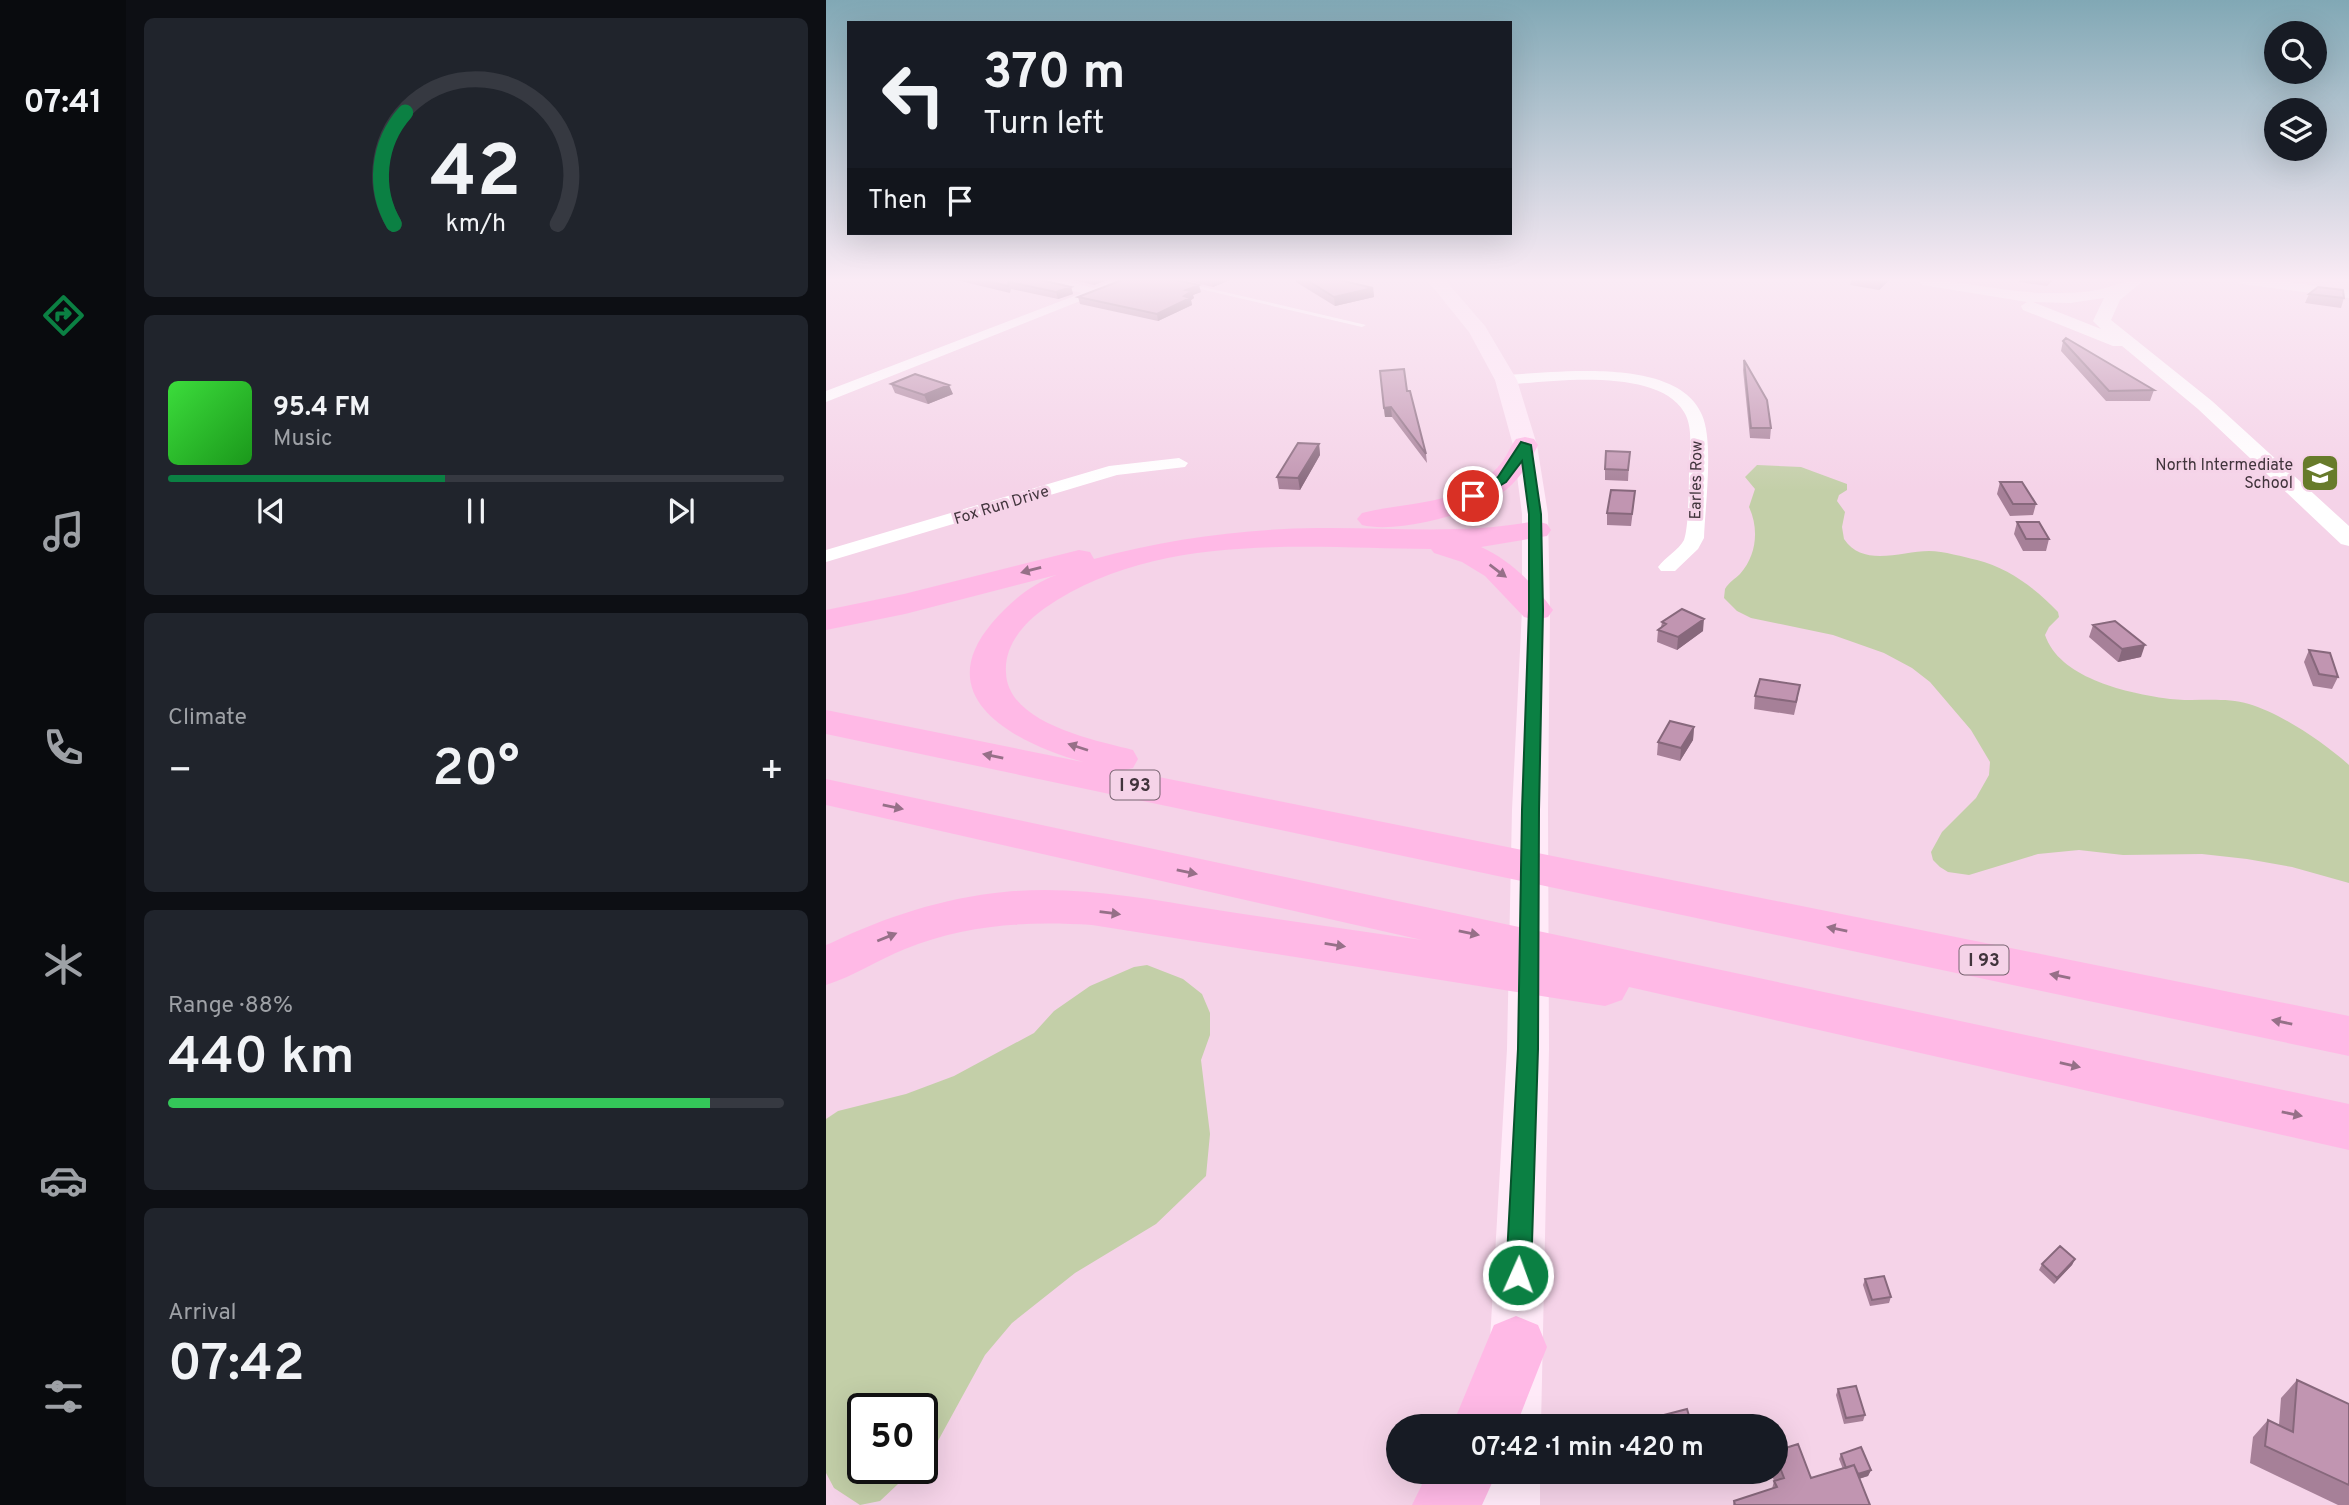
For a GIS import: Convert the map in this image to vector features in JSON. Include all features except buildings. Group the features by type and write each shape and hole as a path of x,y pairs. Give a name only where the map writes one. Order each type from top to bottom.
{"highway":[{"path":"826,620 894,606 1139,545 1192,536 1407,515 1463,501 1502,479 1513,467 1525,445"},
{"path":"1301,526 1494,523 1536,530"},
{"path":"1536,530 1486,539 1317,537 1228,543 1153,554 1094,568 1040,595 1004,628 988,661 988,678 992,695 1002,709 1026,726 1078,747 1619,884"},
{"path":"1412,539 1457,548 1486,561 1516,585 1536,610"},
{"name":"I 93","path":"826,722 2349,1036"},
{"path":"826,792 2349,1127"},
{"path":"826,967 871,944 944,918 1007,908 1049,907 1181,922 2003,1050"},
{"path":"1489,1414 1516,1347"},
{"path":"1446,1505 1457,1484"}],"main road":[{"path":"1489,350 1506,380 1525,445 1536,530 1528,1049 1513,1414"},
{"path":"1511,1505 1512,1484"}],"street":[{"path":"826,397 947,350"},
{"path":"2135,350 2205,405 2349,539"},
{"name":"Earles Row","path":"1506,380 1574,374 1628,378 1672,393 1691,409 1696,422 1697,451 1694,538 1689,547 1668,567"},
{"name":"Fox Run Drive","path":"826,556 1115,470 1179,463"}],"green space":[{"path":"1757,465 1801,467 1847,484 1847,490 1839,495 1837,501 1845,512 1842,527 1844,539 1852,548 1862,553 1884,556 1941,552 1989,564 2021,580 2058,612 2059,617 2045,635 2052,650 2078,672 2094,680 2130,692 2163,698 2228,700 2249,704 2275,715 2315,738 2349,765 2349,883 2292,867 2202,854 2123,855 2079,850 2038,854 1969,875 1948,872 1940,867 1933,860 1931,852 1942,832 1976,798 1989,775 1990,762 1971,730 1930,682 1912,668 1884,653 1833,635 1751,618 1737,611 1724,598 1725,589 1746,567 1753,550 1755,532 1749,507 1755,489 1745,477"},
{"path":"1147,965 1183,979 1202,994 1210,1013 1210,1035 1201,1060 1210,1134 1206,1176 1156,1224 1075,1273 1012,1323 985,1355 938,1441 938,1393 847,1393 847,1484 898,1484 880,1501 860,1505 834,1488 826,1473 826,1119 838,1111 906,1094 954,1076 1034,1033 1054,1011 1090,986 1134,967"}],"place":[{"name":"North Intermediate School","path":"2320,473"}],"route":[{"path":"1473,496 1502,479 1513,467 1525,445 1535,514 1536,610 1530,810 1528,1049 1518,1275"}]}
